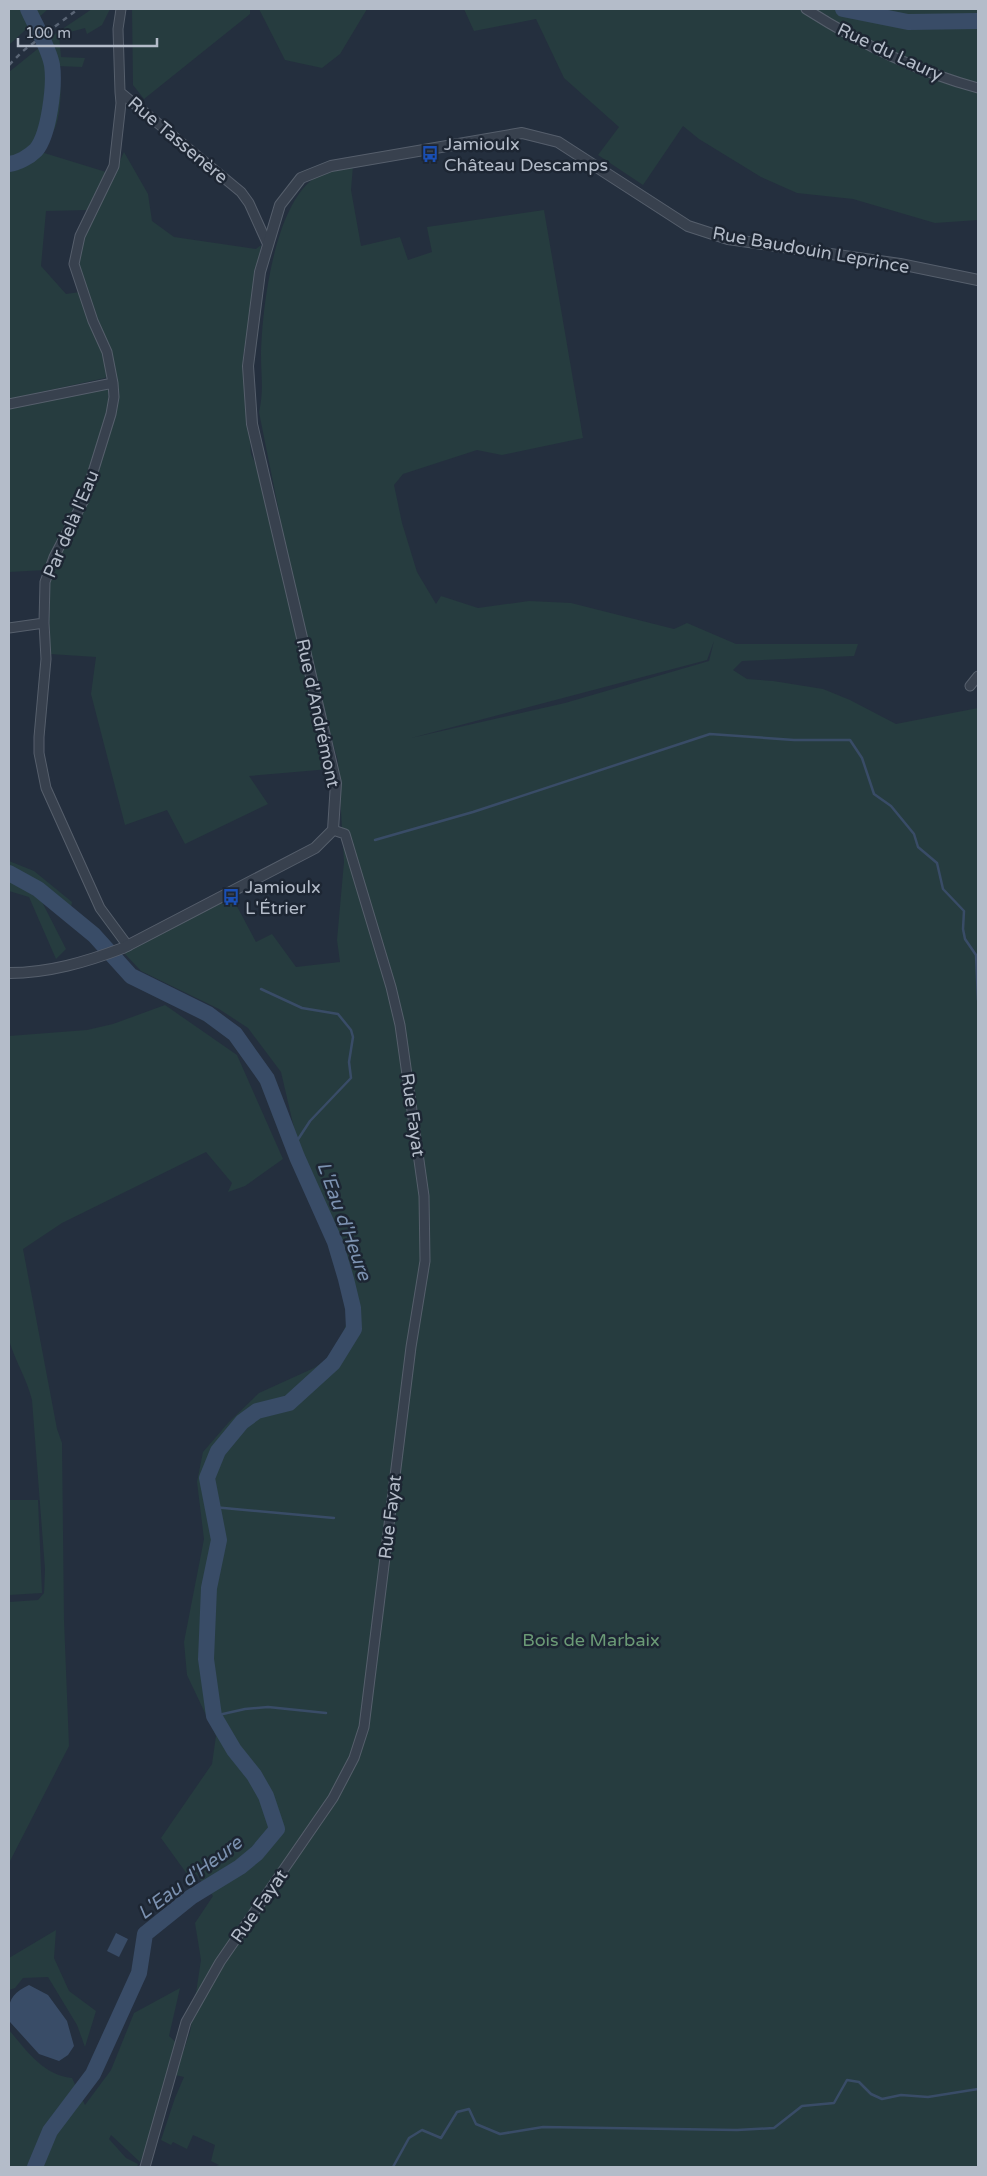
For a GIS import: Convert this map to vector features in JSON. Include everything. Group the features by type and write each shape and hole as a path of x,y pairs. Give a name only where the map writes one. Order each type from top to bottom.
{"street":[{"path":"120,92 118,29 121,9"},
{"name":"Rue du Laury","path":"806,9 885,52 957,82 978,88"},
{"name":"Rue Tassenère","path":"120,92 241,192 268,245"},
{"name":"Rue Tassenère","path":"113,383 107,352 74,264 80,236 114,166 121,103 120,92"},
{"name":"Rue Baudouin Leprince","path":"268,245 280,205 301,178 331,166 522,133 558,142 688,226 696,229 728,239 900,264 978,280"},
{"name":"Rue d'Andrémont","path":"268,245 260,272 248,366 252,424 336,783 333,830"},
{"path":"9,404 113,383"},
{"name":"Par delà l'Eau","path":"113,383 114,397 111,414 85,498 54,557 45,582 44,624 46,659 39,753 46,788 100,908 126,947"},
{"path":"9,628 44,624"},
{"path":"970,686 978,676"},
{"path":"9,974 55,969 90,961 126,947 315,848 333,830"},
{"name":"Rue Fayat","path":"145,2167 186,2022 220,1962 333,1798 354,1758 364,1727 410,1347 425,1261 425,1221 424,1196 396,1006 345,834 333,830"}],"green space":[{"path":"9,9 48,9 9,45"},
{"path":"92,9 110,9 102,25 87,34 85,28 59,35 61,57 85,58 82,67 57,66 61,88 59,114 55,128 41,152 106,172 89,210 46,211 41,266 66,294 80,292 102,347 108,374 105,378 9,399 9,72 49,38"},
{"path":"132,9 250,9 250,14 144,99 133,85"},
{"path":"259,9 367,9 340,54 322,68 285,60"},
{"path":"464,9 978,9 978,220 935,223 853,199 797,193 761,177 699,139 683,126 643,185 598,155 619,127 564,78 536,19 474,31"},
{"name":"Bois de Marbaix","path":"124,152 148,194 152,221 174,237 256,249 261,245 243,357 251,454 258,469 270,514 280,517 259,412 262,390 262,335 273,260 289,212 300,193 313,179 322,174 353,166 351,190 361,246 400,237 408,260 432,252 427,227 544,210 583,438 502,455 477,450 403,474 394,485 402,523 417,572 436,604 441,596 478,608 529,601 571,603 674,629 687,623 736,644 858,644 854,656 742,661 733,670 747,679 823,689 850,700 896,724 978,708 978,2167 213,2167 219,2165 211,2161 215,2145 193,2135 187,2149 173,2142 171,2145 161,2140 184,2077 175,2075 190,2032 201,1960 195,1923 213,1896 196,1874 187,1874 161,1838 212,1764 216,1736 187,1675 184,1642 204,1539 197,1482 203,1452 229,1422 259,1393 314,1368 324,1361 338,1344 346,1325 354,1286 329,1211 272,1115 294,1128 281,1072 248,1028 219,1009 141,971 125,954 127,950 232,897 256,942 272,934 296,967 340,962 337,940 344,862 338,761 315,680 330,769 249,776 268,804 185,844 167,810 125,825 91,694 96,657 50,654 46,585 59,551 95,483 118,393 114,366 79,263 83,240","holes":["714,641 709,661 565,703 411,738 707,660"]},
{"path":"102,388 108,389 109,404 85,491 46,570 9,572 9,407"},
{"path":"9,861 34,871 72,902 71,907 25,875 9,871"},
{"path":"9,878 37,892 66,949 56,959 29,897 9,891"},
{"path":"165,1005 237,1055 283,1159 245,1186 228,1192 232,1183 206,1152 62,1223 23,1249 57,1429 62,1443 64,1620 69,1746 9,1863 9,1602 38,1600 44,1593 45,1569 32,1400 9,1340 9,1036 87,1030 113,1024"},
{"path":"9,1500 38,1500 42,1593 9,1595"},
{"path":"56,1930 54,1958 69,1991 96,2011 85,2047 77,2025 48,1977 23,1978 15,1988 9,1990 9,1958"},
{"path":"180,1988 169,2036 178,2044 148,2144 140,2162 111,2135 109,2139 126,2158 138,2164 137,2167 9,2167 9,2030 36,2061 52,2072 72,2078 85,2105 111,2070 134,2013"}],"water":[{"path":"116,1933 128,1939 119,1957 107,1951"},
{"path":"29,1985 48,1995 67,2021 74,2046 68,2055 59,2061 39,2054 10,2022 9,2009 14,1995"}],"waterway":[{"name":"L'Eau d'Heure","path":"9,164 27,157 41,143 48,122 52,97 52,65 45,44 28,9"},
{"name":"L'Eau d'Heure","path":"843,9 908,22 978,21"},
{"path":"375,840 473,812 710,734 794,740 850,740 862,758 874,794 891,806 914,834 918,847 937,863 943,889 964,911 963,929 965,939 976,955 978,1000"},
{"name":"L'Eau d'Heure","path":"9,873 38,889 94,935 131,976 208,1014 235,1034 267,1079 297,1157 335,1242 353,1308 354,1329 333,1363 289,1403 257,1411 242,1422 218,1451 207,1478 219,1540 209,1588 206,1659 214,1716 234,1750 254,1775 266,1796 277,1829 257,1853 240,1867 191,1897 145,1934 139,1973 93,2074 50,2131 35,2167"},
{"path":"261,989 302,1008 338,1014 351,1030 353,1037 349,1062 351,1078 310,1121 293,1147"},
{"path":"213,1507 334,1518"},
{"path":"214,1716 245,1709 268,1707 326,1713"},
{"path":"393,2167 409,2138 422,2130 441,2138 457,2112 469,2109 476,2124 500,2134 543,2127 737,2130 774,2128 802,2106 834,2103 847,2080 859,2082 871,2094 882,2099 901,2095 928,2097 978,2089"}],"railway":[{"path":"9,65 23,51 78,9"}],"place":[{"name":"Jamioulx Château Descamps","path":"430,154"},
{"name":"Jamioulx L'Étrier","path":"231,897"}]}
